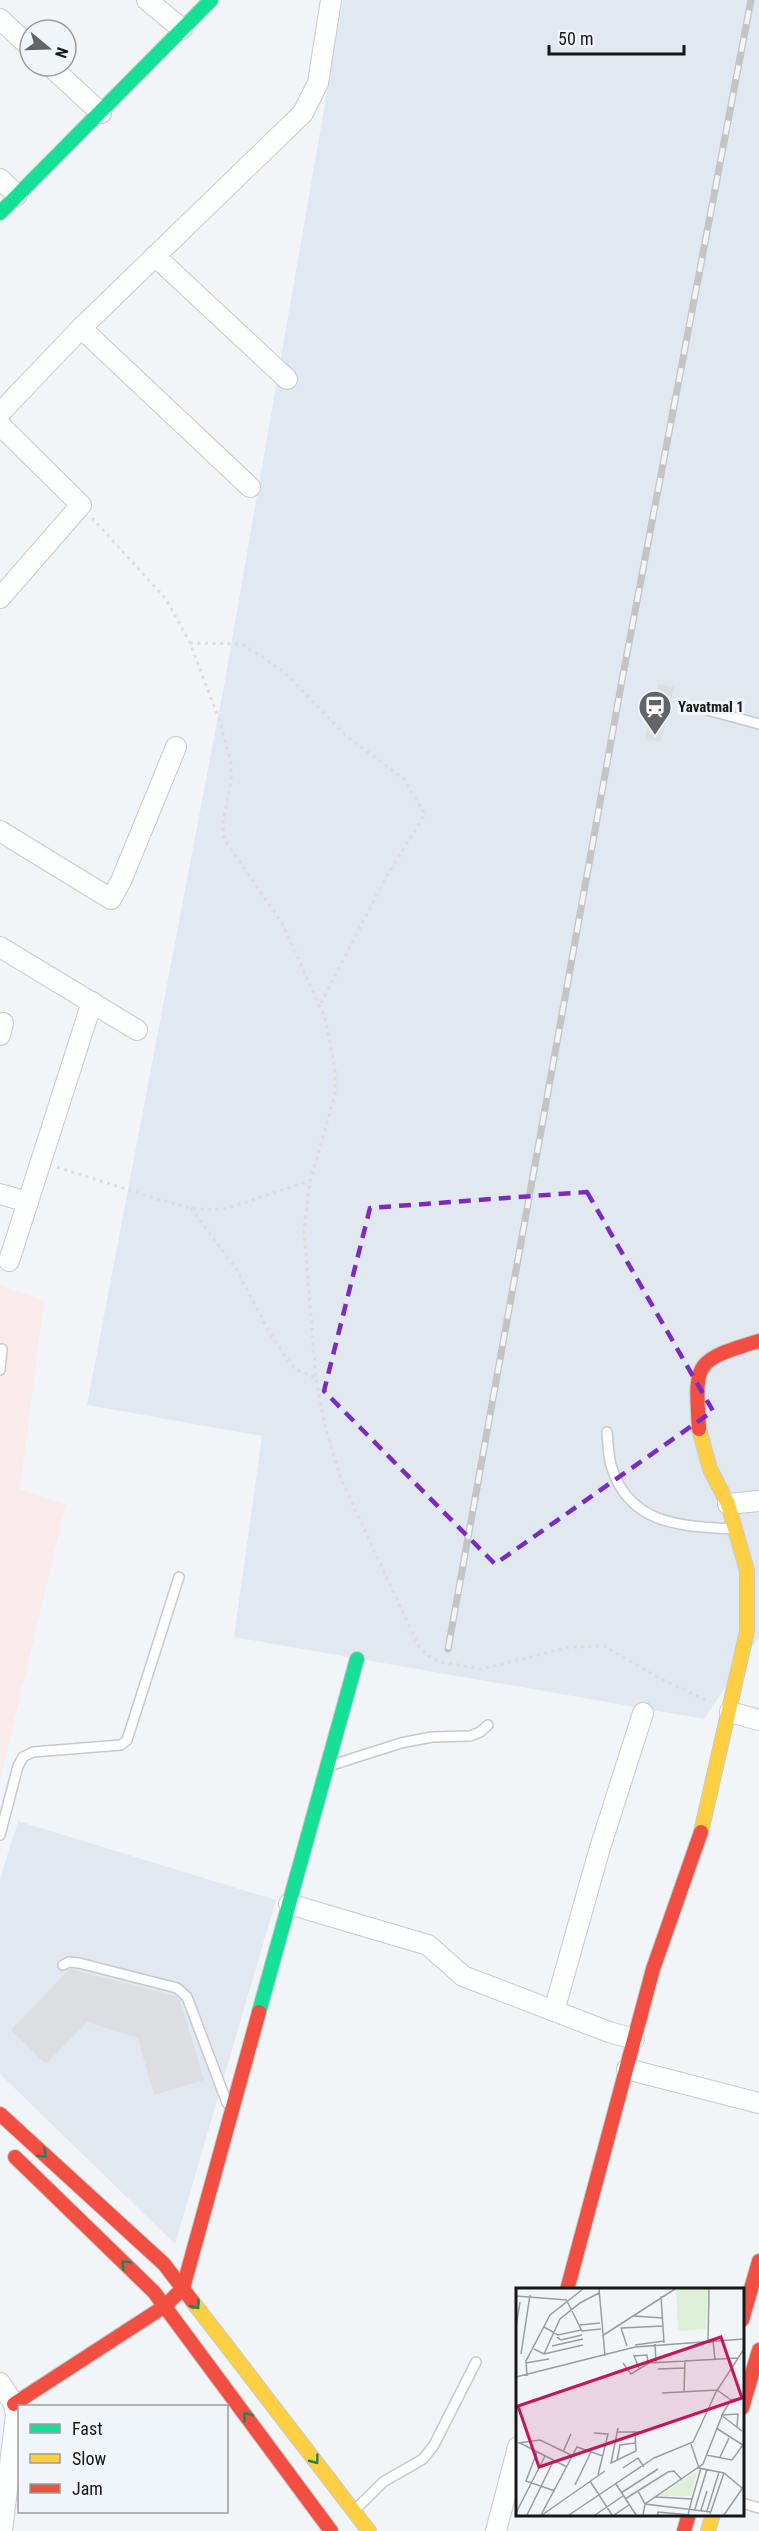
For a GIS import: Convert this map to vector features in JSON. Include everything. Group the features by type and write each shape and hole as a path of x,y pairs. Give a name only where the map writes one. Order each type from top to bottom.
{"street":[{"path":"147,0 182,29"},
{"path":"0,213 211,0"},
{"path":"0,412 81,328 303,113 318,83 331,0"},
{"path":"0,19 18,36"},
{"path":"63,78 100,112"},
{"path":"0,179 17,195"},
{"path":"155,256 287,379"},
{"path":"81,328 250,487"},
{"path":"0,425 81,506 0,598"},
{"path":"0,831 111,899 121,881 176,747"},
{"path":"0,947 137,1030"},
{"path":"9,1261 92,1002"},
{"path":"0,1194 28,1202"},
{"path":"567,2288 653,1969 700,1836 747,1631 753,1617 747,1571 728,1504 711,1470 699,1434 696,1383 700,1370 709,1360 726,1351 759,1341"},
{"path":"728,1504 759,1501"},
{"path":"14,2404 165,2306 183,2288 357,1659"},
{"path":"730,1712 759,1720"},
{"path":"554,2011 599,1851 643,1713"},
{"path":"289,1904 428,1945 463,1976 634,2039"},
{"path":"627,2069 759,2103"},
{"path":"0,2114 164,2264 369,2531"},
{"path":"9,2151 154,2292 331,2531"},
{"path":"744,2313 759,2261"},
{"path":"744,2400 754,2361"},
{"path":"0,2383 14,2404 16,2415 2,2531"},
{"path":"496,2531 516,2455"},
{"path":"347,2531 354,2511"},
{"path":"684,2531 688,2516"},
{"path":"708,2531 712,2516"}],"lane":[{"path":"707,710 759,724"},
{"path":"0,1370 2,1349"},
{"path":"607,1432 611,1464 620,1488 637,1508 660,1520 683,1526 735,1529"},
{"path":"0,1835 18,1766 23,1757 33,1752 121,1744 127,1740 179,1577"},
{"path":"327,1767 400,1743 432,1737 470,1736 480,1732 488,1725"},
{"path":"63,1965 69,1962 79,1963 177,1988 183,1992 187,1996 231,2114"},
{"path":"354,2511 383,2482 423,2459 434,2445 476,2362"},
{"path":"744,2504 759,2508"}],"path":[{"path":"81,506 166,598 190,644 219,719 231,763 231,782 223,821 224,838 282,923 320,1006 331,1040 335,1068 335,1095 310,1181 304,1231 316,1378 325,1426 341,1479 419,1647 428,1656 441,1662 482,1669 570,1647 604,1646 659,1678 730,1712"},
{"path":"190,644 242,644 283,671 345,735 404,779 425,814 384,881 320,1006"},
{"path":"41,1162 191,1208 213,1210 228,1208 310,1181"},
{"path":"191,1208 236,1269 284,1355 295,1369 316,1378"}],"highlighted area":[{"path":"587,1192 713,1411 495,1564 324,1391 370,1208"}],"shaded area":[{"path":"343,0 759,0 759,1637 704,1719 234,1637 262,1436 87,1405 225,680"},
{"path":"0,1286 44,1300 20,1489 66,1504 0,1781"},
{"path":"18,1821 276,1900 175,2244 0,2074 0,1879"}],"building":[{"path":"658,684 674,687 661,742 645,739"},
{"path":"70,1969 177,1997 180,2000 204,2080 154,2095 138,2038 87,2022 46,2064 11,2030"}],"railway":[{"path":"448,1649 622,680 751,0"}],"traffic: fast":[{"path":"0,213 211,0"},
{"path":"259,2012 357,1659"}],"traffic: slow":[{"path":"699,1429 710,1469 728,1504 747,1571 747,1631 701,1832"},
{"path":"193,2302 369,2531"},
{"path":"708,2531 712,2516"}],"traffic: jam":[{"path":"699,1429 697,1390 703,1367 721,1354 759,1341"},
{"path":"568,2288 653,1969 701,1832"},
{"path":"14,2404 165,2306 183,2288 259,2012"},
{"path":"0,2114 164,2264 193,2302"},
{"path":"15,2157 154,2292 331,2531"},
{"path":"744,2313 759,2261"},
{"path":"744,2401 759,2350"},
{"path":"684,2531 688,2516"}],"place":[{"name":"Yavatmal 1","path":"655,736"}]}
